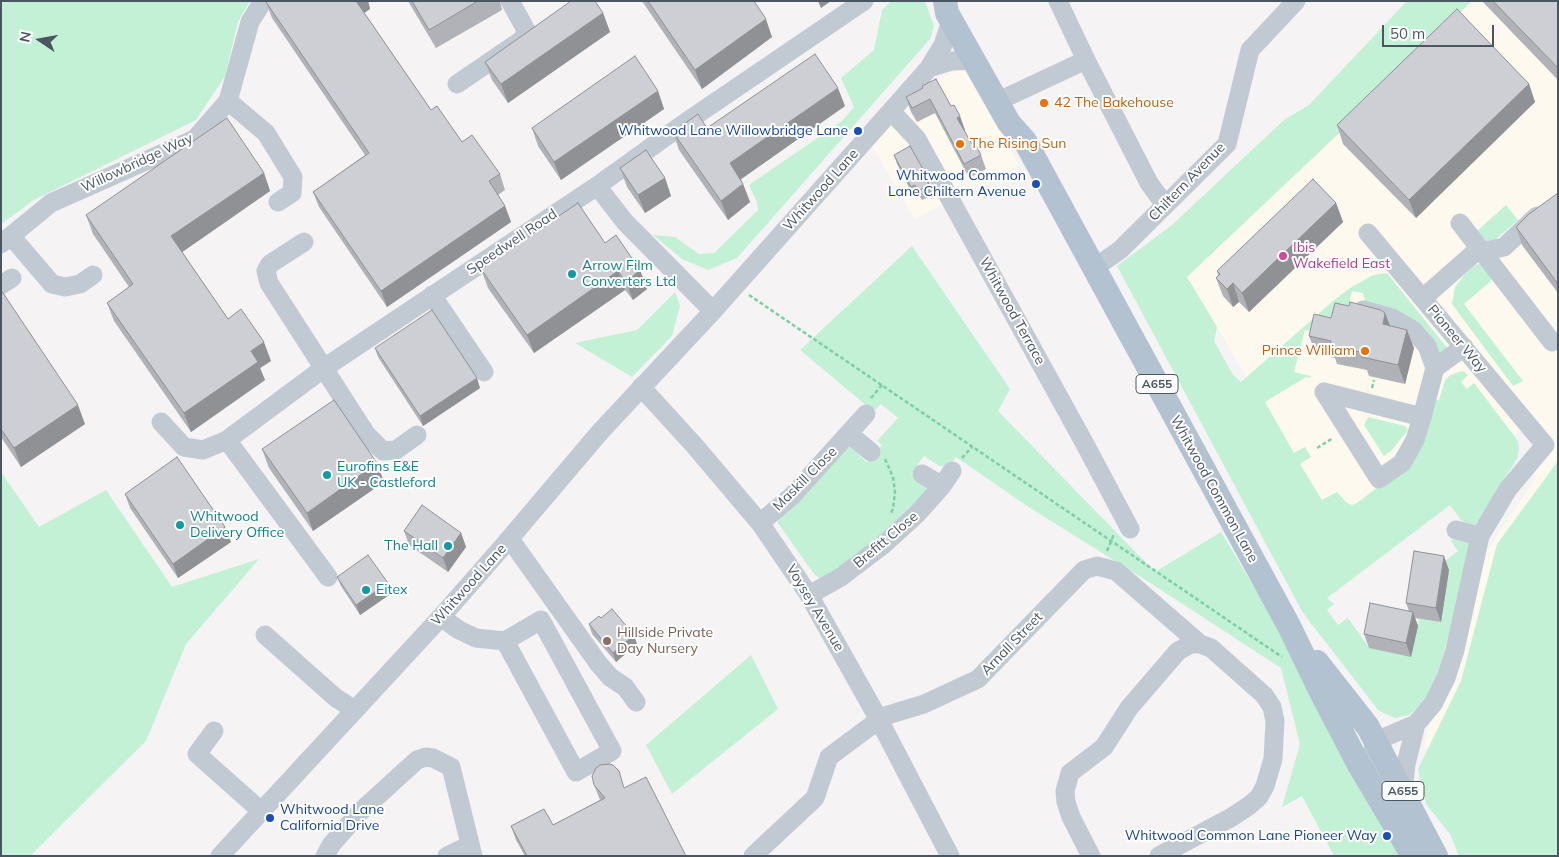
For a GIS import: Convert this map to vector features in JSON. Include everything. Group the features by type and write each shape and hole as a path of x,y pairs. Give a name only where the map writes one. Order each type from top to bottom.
{"main road":[{"name":"Whitwood Common Lane","path":"955,16 962,60 1009,123 1025,141 1289,626 1359,765 1412,856"},
{"name":"Whitwood Common Lane","path":"955,16 1023,126 1025,141"},
{"name":"Whitwood Common Lane","path":"1289,626 1379,734 1403,791 1436,856"}],"street":[{"name":"Willowbridge Way","path":"6,240 52,203 195,139 228,102 250,22 263,1"},
{"path":"457,84 523,39 526,30 510,1"},
{"name":"Speedwell Road","path":"161,422 184,447 203,450 228,440 324,368 597,186 864,1"},
{"path":"1058,1 1149,183 1165,205"},
{"name":"Chiltern Avenue","path":"1094,268 1120,250 1227,144 1250,50 1296,1"},
{"name":"Whitwood Lane","path":"220,856 441,616 510,539 600,432 736,286 891,111 928,68 943,45 955,16"},
{"path":"928,68 962,60"},
{"path":"1007,98 1086,60"},
{"path":"228,102 266,133 293,177 292,193 278,202"},
{"name":"Whitwood Terrace","path":"891,111 917,139 1082,438 1123,524"},
{"path":"597,186 625,222 713,311"},
{"path":"1423,298 1473,254 1504,247 1552,202"},
{"path":"1460,223 1552,342"},
{"name":"Pioneer Way","path":"1368,233 1464,347 1551,440 1508,489 1480,536 1455,650 1446,678 1433,704 1416,724 1406,764 1403,791"},
{"path":"6,240 52,284 65,287 80,284 93,275"},
{"path":"304,242 270,264 266,271 269,283 366,434 383,451 396,450 417,436"},
{"path":"432,295 484,372"},
{"path":"1358,309 1392,318 1413,330 1427,346 1435,368 1422,417 1415,440 1402,463 1378,479 1324,392 1422,417"},
{"path":"1435,368 1464,347"},
{"name":"Voysey Avenue","path":"641,387 694,445 760,523 809,595 878,718 950,856"},
{"name":"Maskill Close","path":"760,523 792,496 866,414"},
{"path":"849,434 871,452"},
{"path":"228,440 328,577"},
{"name":"Brefitt Close","path":"809,595 841,577 883,545 917,514 947,479 922,474"},
{"path":"1456,530 1480,536"},
{"path":"510,539 598,663 610,677 625,687 636,702"},
{"name":"Arnall Street","path":"878,718 924,704 978,679 1084,570 1097,566 1116,572 1200,644"},
{"path":"441,616 459,630 476,638 504,641 541,620 612,751 576,772 504,641"},
{"path":"264,635 336,698 355,710"},
{"path":"1091,856 1066,802 1065,791 1070,773 1104,747 1129,708 1178,651 1191,644 1200,644 1211,648 1264,695 1272,707 1275,721 1273,759 1265,786 1259,797 1250,805 1232,817 1159,856"},
{"path":"753,856 815,798 829,757 872,725 878,718"},
{"name":"Pioneer Way","path":"1379,734 1416,724"},
{"path":"214,732 197,754 262,811"},
{"path":"1374,788 1370,759 1379,734"},
{"path":"325,856 331,845 361,811 417,760 426,757 433,758 451,767 472,850 447,856"}],"path":[{"path":"736,286 1282,657"},
{"path":"871,452 880,453 887,462 893,476 894,500 890,516"}],"shaded area":[{"path":"1407,1 1558,1 1558,856 1552,823 1424,746 1466,582 1534,481 1540,417 1351,552 1187,277 1334,138"},
{"path":"963,71 971,74 1019,165 915,219 872,146 928,84 952,72"}],"green space":[{"path":"1,1 250,1 238,22 225,76 196,120 34,200 1,224"},
{"path":"891,1 925,1 934,26 930,39 737,258 708,270 682,259 653,235 675,237 699,254 714,253 758,210 757,202 749,185 842,121 854,107 841,78 874,50 882,10"},
{"path":"1407,1 1472,1 1335,137 1187,277 1217,327 1214,341 1233,375 1241,382 1333,301 1350,288 1373,275 1387,273 1448,349 1443,358 1365,301 1363,293 1352,291 1345,322 1320,333 1305,330 1294,372 1311,376 1310,378 1306,377 1265,402 1294,453 1305,447 1311,457 1300,464 1322,500 1337,492 1347,503 1352,505 1391,477 1434,400 1439,400 1445,380 1458,372 1463,371 1468,375 1461,382 1467,389 1474,383 1518,441 1517,459 1475,525 1461,520 1450,505 1327,598 1334,604 1327,610 1338,625 1348,618 1369,648 1418,626 1419,618 1441,622 1436,568 1458,551 1451,541 1455,538 1474,541 1435,685 1424,702 1409,715 1395,718 1379,711 1303,613 1117,266 1172,225 1284,120 1309,105"},
{"path":"1506,205 1518,220 1494,241 1487,242 1477,231"},
{"path":"912,246 1010,389 998,411 1155,572 1221,532 1298,660 1401,856 1334,856 1302,796 1282,807 1300,744 1281,668 1027,506 956,457 949,466 939,466 924,456 911,474 926,483 927,499 880,544 821,579 814,574 778,523 778,516 840,449 851,447 866,462 882,445 877,441 898,418 881,404 873,411 800,350"},
{"path":"1477,264 1486,265 1492,270 1491,281 1464,304 1523,381 1513,386 1452,304 1455,287 1466,273"},
{"path":"675,292 680,306 672,336 632,377 575,343 637,330"},
{"path":"1368,417 1405,426 1408,430 1391,451 1384,456 1364,425"},
{"path":"1558,461 1558,856 1459,856 1450,834 1426,804 1418,769 1461,681 1497,544"},
{"path":"1,472 39,527 106,490 172,587 259,559 186,644 146,741 30,856 1,856"},
{"path":"751,655 778,709 672,794 646,745"}],"building":[{"path":"267,1 356,1 431,110 437,106 462,142 472,135 500,174 489,181 505,206 381,291 313,192 369,153"},
{"path":"412,1 478,1 429,30"},
{"path":"571,1 595,1 603,13 501,84 485,62"},
{"path":"648,1 754,1 766,19 695,70"},
{"path":"1493,1 1558,1 1558,68"},
{"path":"1457,9 1529,84 1409,200 1337,125"},
{"path":"815,54 838,88 730,163 743,184 721,201 673,132 698,114 707,128"},
{"path":"635,56 658,91 554,162 532,128"},
{"path":"936,79 951,106 954,105 960,116 957,118 972,144 975,143 981,155 964,164 930,99 912,108 906,97"},
{"path":"227,118 264,173 171,236 228,319 241,309 264,342 251,351 258,362 184,413 107,303 133,284 86,215"},
{"path":"910,146 928,178 926,179 929,185 918,191 915,185 911,187 894,155"},
{"path":"646,150 665,178 638,195 620,168"},
{"path":"1313,179 1336,203 1242,293 1233,283 1227,289 1216,278 1220,274 1217,271"},
{"path":"1558,193 1558,284 1516,227 1529,214"},
{"name":"Arrow Film Converters Ltd","path":"578,203 605,243 616,235 640,270 626,282 618,271 527,335 481,269"},
{"path":"1,290 78,405 14,448 1,429"},
{"path":"1350,302 1381,310 1385,313 1383,324 1407,330 1398,365 1362,357 1364,353 1330,345 1331,341 1309,336 1314,314 1331,318 1335,303 1349,306"},
{"path":"432,310 477,378 420,416 375,348"},
{"name":"Eurofins E&E UK - Castleford","path":"334,400 377,463 307,513 262,449"},
{"name":"Whitwood Delivery Office","path":"177,457 225,527 173,564 125,494"},
{"path":"422,505 461,533 443,558 404,531"},
{"path":"1414,551 1444,556 1436,608 1406,603"},
{"name":"Eitex","path":"368,555 388,583 356,605 337,577"},
{"path":"1370,603 1413,612 1406,643 1364,634"},
{"path":"612,609 634,635 613,653 589,624 599,616 601,618"},
{"path":"609,764 619,771 624,788 646,777 686,856 527,856 511,826 544,809 553,825 605,798 594,785 592,776 600,765"}],"place":[{"name":"42 The Bakehouse","path":"1044,103"},
{"name":"Whitwood Lane Willowbridge Lane","path":"858,131"},
{"name":"The Rising Sun","path":"960,144"},
{"name":"Whitwood Common Lane Chiltern Avenue","path":"1036,184"},
{"name":"Ibis Wakefield East","path":"1283,256"},
{"name":"Arrow Film Converters Ltd","path":"572,274"},
{"name":"Prince William","path":"1365,351"},
{"name":"Eurofins E&E UK - Castleford","path":"327,475"},
{"name":"Whitwood Delivery Office","path":"180,525"},
{"name":"The Hall","path":"448,546"},
{"name":"Eitex","path":"366,590"},
{"name":"Hillside Private Day Nursery","path":"607,641"},
{"name":"Whitwood Lane California Drive","path":"270,818"},
{"name":"Whitwood Common Lane Pioneer Way","path":"1387,836"}]}
